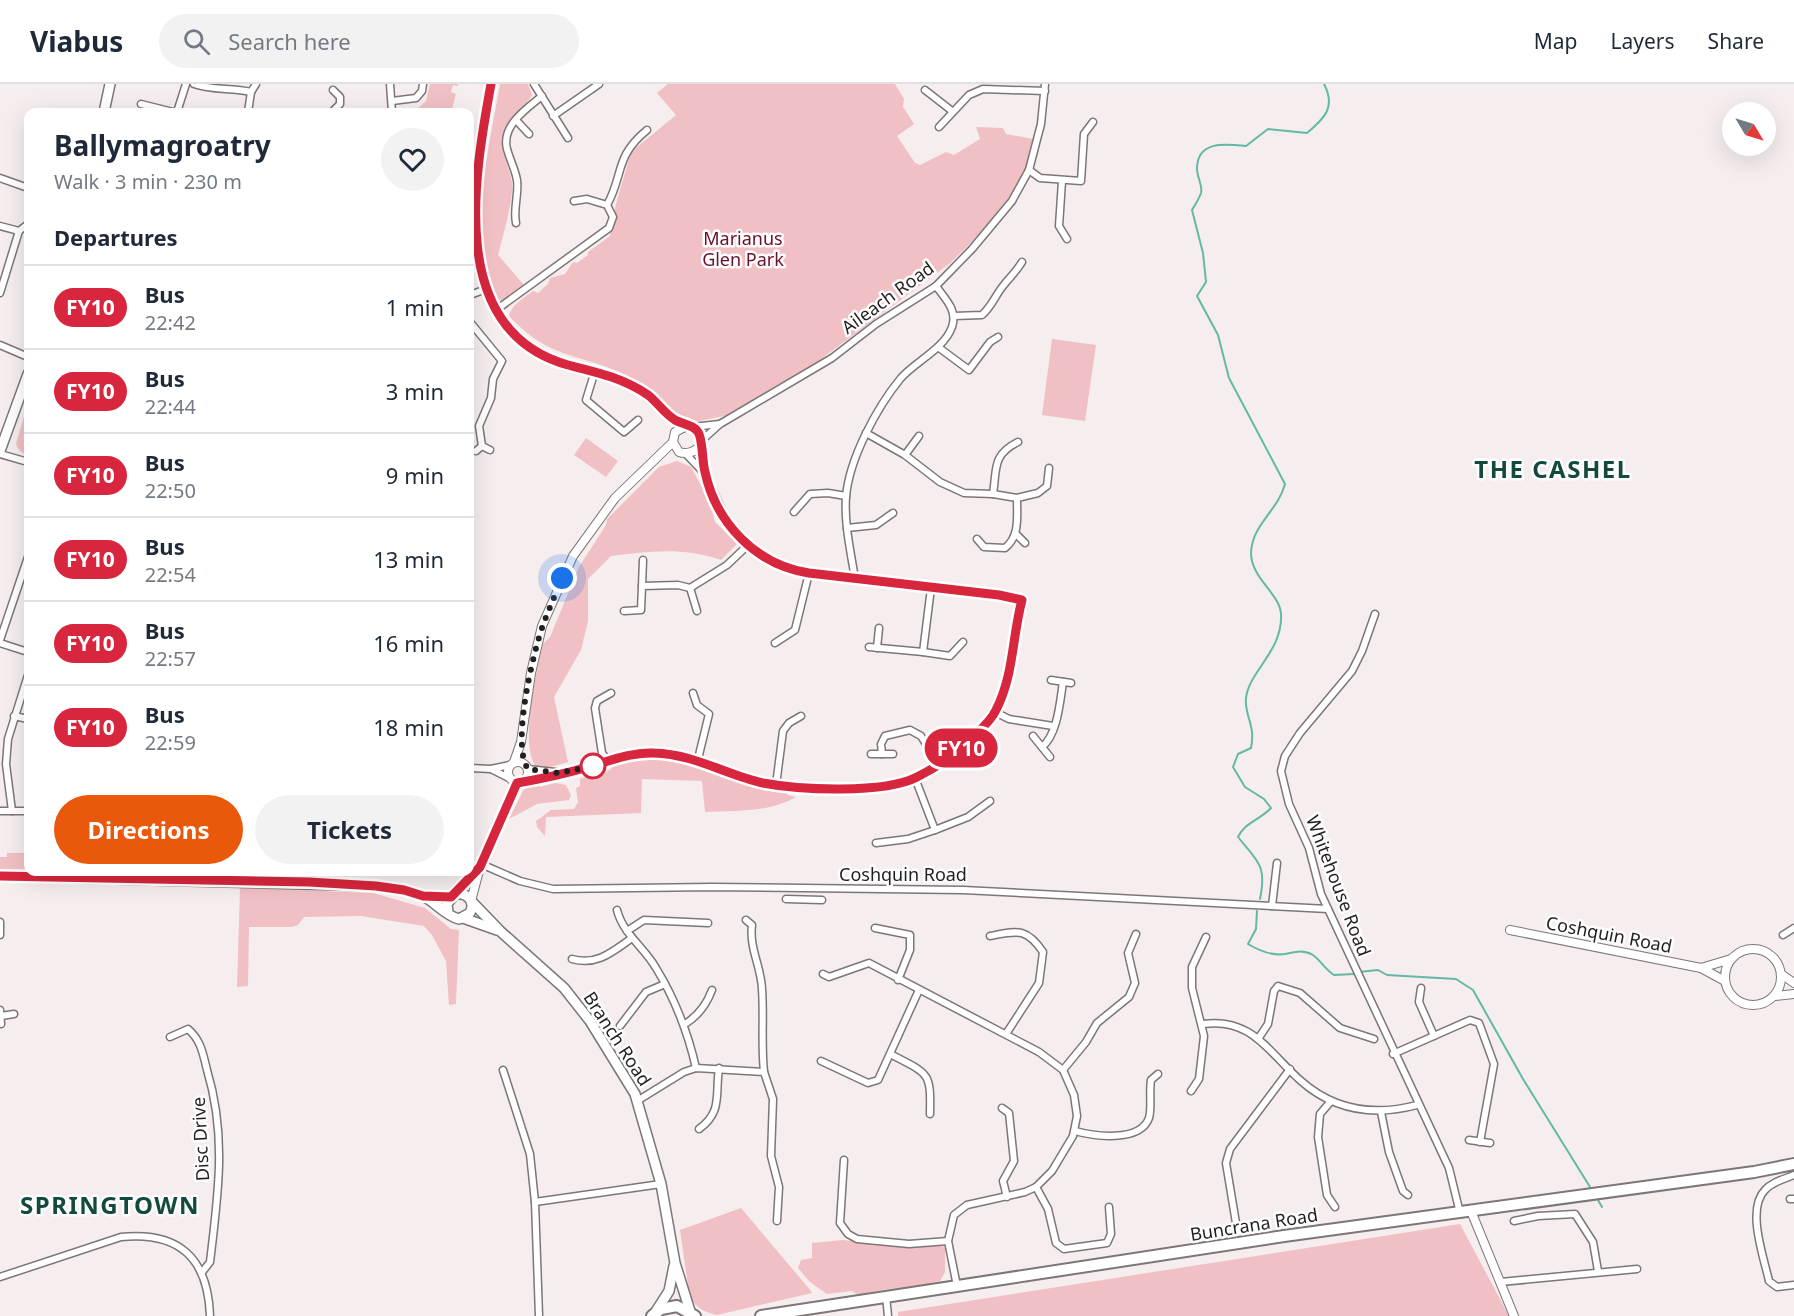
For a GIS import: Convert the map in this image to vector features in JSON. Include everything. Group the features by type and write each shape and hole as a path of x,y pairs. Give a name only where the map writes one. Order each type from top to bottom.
{"highway":[{"name":"Buncrana Road","path":"761,1316 886,1296 1754,1172 1794,1164"},
{"name":"Buncrana Road","path":"1754,1172 1794,1174"},
{"path":"653,1315 669,1306 677,1306 695,1314"}],"main road":[{"path":"105,108 110,84"},
{"path":"0,452 24,385"},
{"path":"0,876 309,882 376,886 404,890 423,896 455,918 463,918 472,910 471,901 463,894 423,896"},
{"path":"448,912 447,904 453,895"},
{"name":"Branch Road","path":"471,901 500,931 564,988 590,1021 637,1101 661,1184 675,1263 695,1314"},
{"name":"Branch Road","path":"463,918 500,931"},
{"name":"Branch Road","path":"653,1315 669,1291 675,1263"}],"street":[{"path":"177,108 186,84"},
{"path":"194,84 205,88 231,87 251,92"},
{"path":"249,108 251,92 256,84"},
{"path":"390,84 392,108"},
{"path":"392,101 416,98 422,91 423,84"},
{"path":"491,84 484,124 477,200 477,256 486,289 496,310 518,337 539,352 560,362 625,381 649,396 665,413 699,433 705,474 733,533 779,565 809,573 1022,600 1007,683 995,712 959,750 939,765 915,778 845,789 776,785 749,780 698,759 654,753 521,781 491,769"},
{"path":"534,84 568,138"},
{"path":"553,116 599,84"},
{"path":"939,127 969,95 983,89 1045,87"},
{"name":"Aileach Road","path":"701,443 720,424 832,358 876,324 936,286 1000,218 1029,170 1038,141 1045,87"},
{"path":"333,90 340,97 340,104 336,108"},
{"path":"925,90 952,111"},
{"path":"516,223 513,208 518,184 506,146 507,133 516,120 542,96"},
{"path":"141,104 158,108"},
{"path":"516,120 529,134"},
{"path":"1029,170 1040,177 1080,181 1084,134 1093,122"},
{"path":"607,205 615,190 618,170 626,153 647,130"},
{"path":"0,177 24,186"},
{"path":"1062,181 1059,226 1067,239"},
{"path":"496,310 609,228 613,217 607,205 587,200 574,201"},
{"path":"0,226 19,231"},
{"path":"0,293 19,231 24,227"},
{"path":"954,316 982,315 992,305 1002,287 1013,277 1022,262"},
{"path":"855,579 847,528 846,496 866,433 902,377 938,347 950,331 954,316 952,309 936,286"},
{"path":"474,294 486,289"},
{"path":"474,327 502,361 493,379 491,398 480,426 479,449 490,450"},
{"path":"938,347 969,370 990,342 998,337"},
{"path":"0,345 24,355"},
{"path":"595,371 586,400 624,432 638,420"},
{"path":"665,413 673,440 705,474"},
{"name":"Aileach Road","path":"689,426 720,424"},
{"path":"509,777 521,742 531,673 542,626 573,556 615,498 658,460 678,429 689,426"},
{"path":"866,433 905,455 940,482 964,493 1017,498 1038,493 1047,486 1049,468"},
{"path":"905,455 919,436"},
{"path":"993,494 996,461 1005,449 1018,442"},
{"path":"658,460 695,452 701,443"},
{"path":"0,452 24,461"},
{"path":"794,512 810,494 828,493 846,496"},
{"path":"977,539 984,547 1005,548 1016,534 1017,498"},
{"path":"847,528 876,525 893,513"},
{"path":"1016,534 1025,543"},
{"path":"642,586 678,585 690,588 727,565 748,545"},
{"path":"624,611 640,610 643,560"},
{"path":"24,569 0,641 24,650"},
{"path":"775,643 795,630 809,573"},
{"path":"690,588 697,611"},
{"path":"922,652 931,588"},
{"name":"Whitehouse Road","path":"1375,614 1352,671 1300,733 1285,756 1281,771 1289,804 1309,848 1321,894 1393,1054 1449,1168 1466,1212"},
{"path":"876,648 879,628"},
{"path":"869,647 950,656 963,642"},
{"path":"1051,680 1071,683"},
{"path":"1042,747 1048,741 1059,710 1063,682"},
{"path":"12,811 3,754 24,687"},
{"path":"608,761 602,753 596,708 597,701 611,693"},
{"path":"693,693 697,705 709,714 698,759"},
{"path":"995,712 1009,719 1053,726"},
{"path":"14,716 24,718"},
{"path":"776,785 783,731 789,723 801,716"},
{"path":"882,754 881,744 885,736 910,730 921,736 939,765"},
{"path":"1033,736 1050,757"},
{"path":"471,901 480,865 521,781 525,766 521,742"},
{"path":"871,754 893,754"},
{"path":"474,768 491,769 512,764 559,773"},
{"path":"915,778 935,830"},
{"path":"876,843 908,839 935,830 968,817 990,801"},
{"path":"0,811 24,811"},
{"path":"1272,906 1277,863"},
{"path":"474,872 480,865"},
{"name":"Coshquin Road","path":"480,865 520,881 547,888 963,890 1329,909"},
{"path":"309,876 309,882"},
{"path":"453,895 470,876"},
{"path":"800,889 800,899"},
{"path":"786,899 822,900"},
{"path":"617,910 620,921 656,966 684,1024 696,1068"},
{"path":"627,931 644,920 708,923"},
{"path":"746,920 752,925 750,938 762,986 761,1021 764,1072 773,1099 771,1156 779,1187 777,1221"},
{"path":"0,922 0,935"},
{"path":"876,928 910,935 910,950 898,980"},
{"path":"1783,934 1794,928"},
{"name":"Coshquin Road","path":"1510,930 1701,968"},
{"path":"990,936 1017,931 1032,936 1043,952 1039,983 1006,1035"},
{"path":"1063,1070 1086,1042 1097,1023 1129,997 1135,983 1128,953 1136,934"},
{"path":"1191,1091 1199,1079 1204,1036 1203,1024 1192,988 1192,967 1206,937"},
{"path":"572,959 586,963 595,961 632,938"},
{"path":"1701,968 1732,959 1746,950 1763,951 1773,957 1781,974 1780,986 1774,996"},
{"path":"1732,959 1726,969 1725,981 1732,997 1742,1004 1759,1005 1774,996 1794,994"},
{"path":"823,974 829,977 869,963 1039,1052 1063,1070 1076,1106 1075,1131 1059,1161 1036,1187 1007,1197 967,1205 954,1215 948,1241 957,1286"},
{"path":"1701,968 1725,981"},
{"path":"1781,974 1794,983"},
{"path":"620,1026 646,992 665,984"},
{"path":"1258,1039 1268,1024 1274,991 1278,986 1300,993 1340,1028 1374,1039"},
{"path":"1421,988 1419,1002 1434,1036"},
{"path":"684,1024 695,1018 707,1003 712,990"},
{"path":"821,1061 867,1083 878,1080 892,1055 919,990"},
{"path":"1,1024 0,1013 14,1014"},
{"path":"1393,1054 1470,1020 1479,1023 1494,1064 1480,1142"},
{"path":"1203,1024 1222,1022 1258,1039 1306,1085 1331,1101 1349,1107 1381,1112 1418,1104"},
{"name":"Disc Drive","path":"170,1037 188,1029 198,1037 217,1104 221,1169 210,1262 203,1271"},
{"path":"892,1055 924,1073 931,1084 930,1114"},
{"path":"637,1101 684,1072 696,1068 764,1072"},
{"path":"699,1129 712,1120 717,1100 719,1068"},
{"path":"1236,1223 1226,1163 1230,1149 1290,1069"},
{"path":"502,1070 530,1154 535,1202 539,1316"},
{"path":"1075,1131 1090,1135 1116,1136 1140,1129 1149,1118 1151,1080 1158,1074"},
{"path":"1331,1101 1320,1114 1318,1137 1327,1195 1335,1207"},
{"path":"1002,1108 1009,1113 1014,1161 1003,1180 1007,1197"},
{"path":"1381,1112 1389,1152 1403,1191 1407,1195"},
{"path":"1469,1140 1490,1143"},
{"path":"844,1160 840,1223 848,1234 857,1239 909,1244 948,1241"},
{"path":"1794,1174 1765,1190 1758,1199 1755,1216 1769,1281 1778,1287 1794,1285"},
{"path":"535,1202 661,1184"},
{"path":"1036,1187 1048,1209 1056,1243 1064,1250 1107,1243 1111,1234 1109,1207"},
{"path":"1466,1212 1501,1282 1514,1316"},
{"path":"1514,1221 1538,1216 1575,1214 1593,1242 1598,1271"},
{"path":"0,1277 121,1237 141,1235 159,1237 192,1258 203,1271 210,1316"},
{"path":"1501,1282 1637,1269"},
{"path":"886,1296 888,1316"}],"green space":[{"path":"430,84 458,84 458,86 453,85 451,92 456,94 452,108 418,108 426,101"},
{"path":"500,84 528,84 532,95 509,121 503,132 502,146 511,176 512,191 498,255 524,285 501,301 488,275 483,248 482,221 486,164"},
{"name":"Marianus Glen Park","path":"668,84 895,84 904,99 903,107 914,124 897,136 915,163 920,165 946,152 954,155 980,139 976,127 1003,128 1006,134 1033,139 1024,171 1010,197 991,221 949,264 786,385 734,414 689,423 670,411 628,376 611,368 566,354 538,341 509,316 512,308 522,299 533,291 538,293 548,284 550,278 565,274 573,262 577,263 610,236 616,204 631,152 676,115 657,93"},
{"path":"1052,339 1096,345 1085,421 1042,415"},
{"path":"24,416 24,454 16,444"},
{"path":"586,438 618,461 606,477 574,455"},
{"path":"677,461 691,467 710,502 715,522 737,544 721,560 680,552 611,556 588,579 588,621 581,650 554,697 568,762 547,768 536,766 531,756 529,726 543,644 550,637 579,567 606,525 607,519 659,467"},
{"path":"645,755 681,760 786,791 788,795 796,797 763,808 705,812 702,781 642,779 641,813 546,817 545,836 537,827 536,821 551,810 574,809 578,802 576,788 580,786 580,779 589,776 595,781 618,763"},
{"path":"540,783 540,787 555,783 566,785 571,795 569,800 537,804 509,819 524,789"},
{"path":"7,853 24,853 24,875 0,875 0,857 7,857"},
{"path":"200,876 294,876 291,878"},
{"path":"240,888 373,893 425,908 451,929 459,930 456,1004 449,1005 446,961 432,935 424,926 361,916 304,917 298,925 291,927 249,927 248,986 237,987"},
{"path":"741,1208 812,1293 717,1315 701,1309 693,1302 685,1286 688,1285 680,1230"},
{"path":"1460,1224 1509,1316 898,1316 898,1312"},
{"path":"843,1240 904,1247 941,1245 945,1248 945,1272 940,1281 930,1283 858,1295 852,1291 827,1294 810,1282 798,1268 801,1260 812,1258 812,1243"}],"waterway":[{"path":"1260,899 1262,878 1259,865 1238,837 1249,824 1271,808 1264,799 1245,787 1233,767 1238,754 1251,748 1252,733 1246,704 1248,688 1272,650 1280,627 1281,614 1276,600 1252,562 1252,543 1260,526 1282,494 1285,484 1229,378 1218,335 1197,296 1206,282 1203,253 1192,210 1201,193 1197,169 1198,160 1207,148 1222,145 1246,146 1268,129 1307,133 1327,112 1329,99 1324,84"},
{"path":"1257,911 1256,929 1248,944 1276,954 1306,952 1316,957 1334,975 1354,974"},
{"path":"1359,972 1378,970 1387,975 1456,979 1473,990 1523,1079 1590,1187"},
{"path":"1598,1200 1602,1207"}],"bus line":[{"name":"FY10","path":"474,874 480,867 517,783 634,754 654,753 690,757 749,780 776,785 845,789 877,786 915,778 939,765 959,750 995,712 1007,683 1022,600 999,595 799,572 779,565 764,557 733,533 705,474 700,445 701,437 696,429 665,413 649,396 625,381 560,362 539,352 518,337 508,327 490,299 477,256 478,177 491,84"},
{"name":"FY10","path":"0,876 148,881 309,882 376,886 404,890 423,896 451,897 472,876"}],"district":[{"name":"THE CASHEL","path":"1553,470"},
{"name":"SPRINGTOWN","path":"110,1206"}],"route":[{"path":"562,578 542,626 531,673 521,742 523,764 528,769 559,773 593,766"}]}
